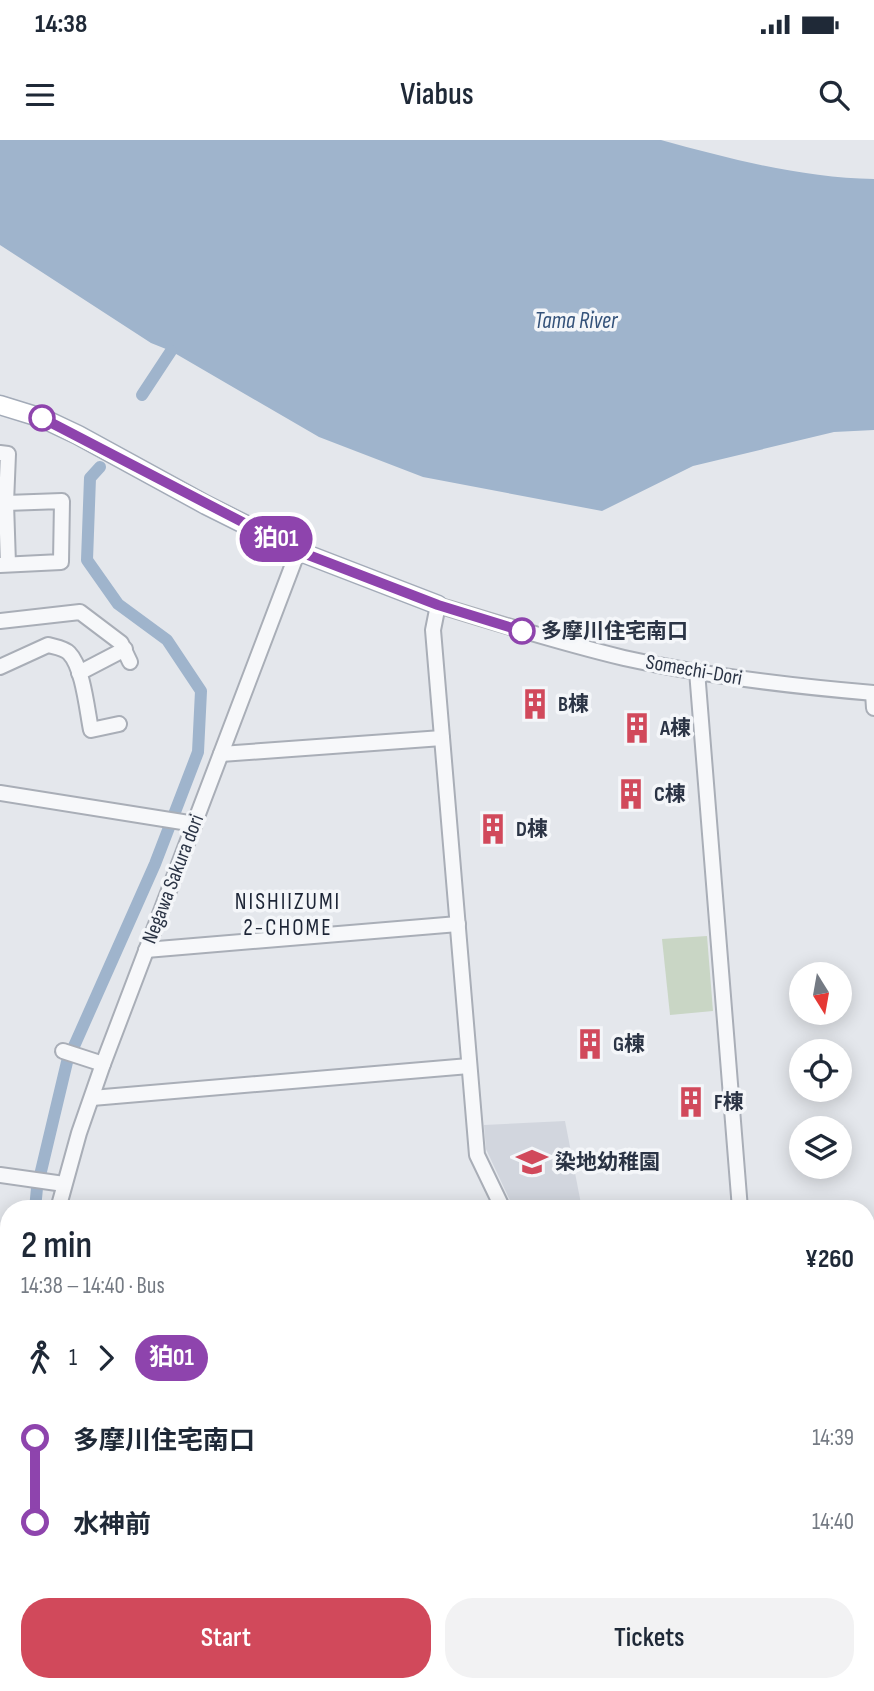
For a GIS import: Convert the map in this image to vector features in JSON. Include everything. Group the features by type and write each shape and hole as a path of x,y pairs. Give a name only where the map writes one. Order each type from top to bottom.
{"main road":[{"path":"0,405 42,418 78,435 206,505 298,551 438,605"}],"street":[{"path":"0,453 8,454 6,503 4,564 61,562 62,501 6,503"},
{"name":"Negawa Sakura dori","path":"60,1200 103,1064 146,950 188,822 221,754 298,551"},
{"path":"438,605 433,630 477,1155 499,1200"},
{"name":"Somechi-Dori","path":"438,605 548,639 626,658 774,683 874,693"},
{"path":"0,621 80,612 121,643 127,656 79,673"},
{"path":"0,667 48,645 66,650 79,673 91,730 119,724"},
{"path":"697,671 739,1200"},
{"path":"874,693 874,708"},
{"path":"221,754 442,738"},
{"path":"0,793 188,822"},
{"path":"146,950 458,924"},
{"path":"70,1053 103,1064"},
{"path":"92,1098 470,1066"},
{"path":"0,1175 64,1184"}],"shaded area":[{"name":"染地幼稚園","path":"565,1121 580,1200 510,1200 486,1149 484,1125"}],"green space":[{"path":"707,936 713,1011 670,1015 662,939"}],"water":[{"name":"Tama River","path":"0,140 661,140 794,171 874,179 874,430 834,432 693,466 602,511 423,477 319,437 171,351 151,343 0,245"}],"waterway":[{"path":"142,395 171,351"},
{"path":"36,1200 67,1062 155,864 198,752 201,691 167,640 118,604 87,560 90,478 100,467"}],"bus line":[{"name":"狛01","path":"42,418 111,452 206,505 327,564 438,605 522,631"}],"place":[{"name":"多摩川住宅南口","path":"522,631"},
{"name":"B棟","path":"535,704"},
{"name":"A棟","path":"637,728"},
{"name":"C棟","path":"631,794"},
{"name":"D棟","path":"493,829"},
{"name":"G棟","path":"590,1044"},
{"name":"F棟","path":"691,1102"},
{"name":"染地幼稚園","path":"532,1162"}],"district":[{"name":"NISHIIZUMI 2-CHOME","path":"288,915"}]}
